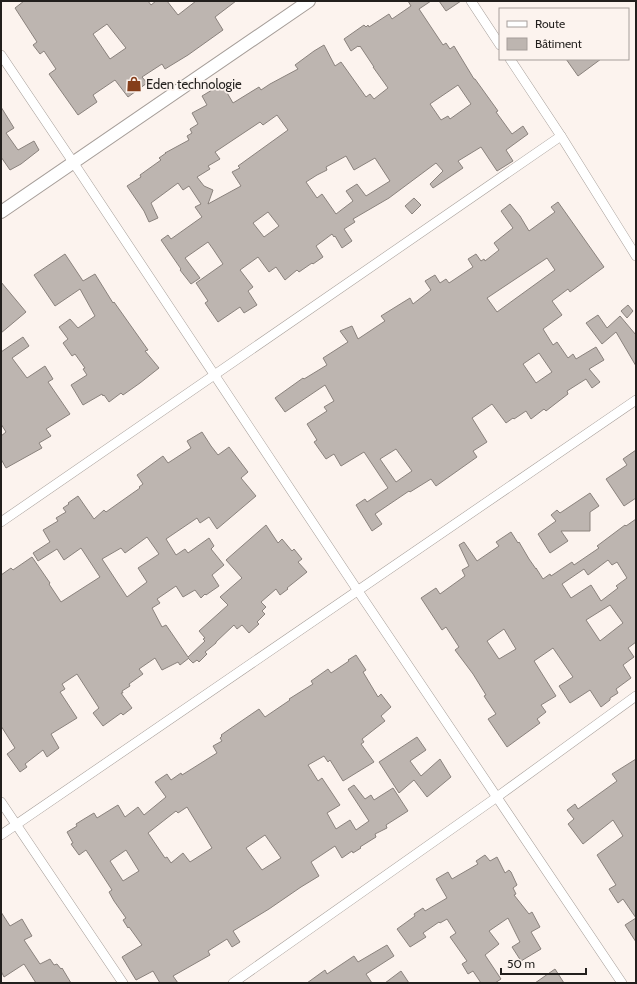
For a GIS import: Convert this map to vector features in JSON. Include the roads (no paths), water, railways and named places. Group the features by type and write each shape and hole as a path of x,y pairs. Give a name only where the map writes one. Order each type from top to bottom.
{"street":[{"path":"1,212 309,1"},
{"path":"471,1 499,43"},
{"path":"1,55 358,591 622,983"},
{"path":"511,60 561,136 636,256"},
{"path":"1,522 561,136"},
{"path":"1,835 636,400"},
{"path":"233,983 497,797 636,696"},
{"path":"1,802 123,983"}],"place":[{"name":"Eden technologie","path":"134,84"}]}
